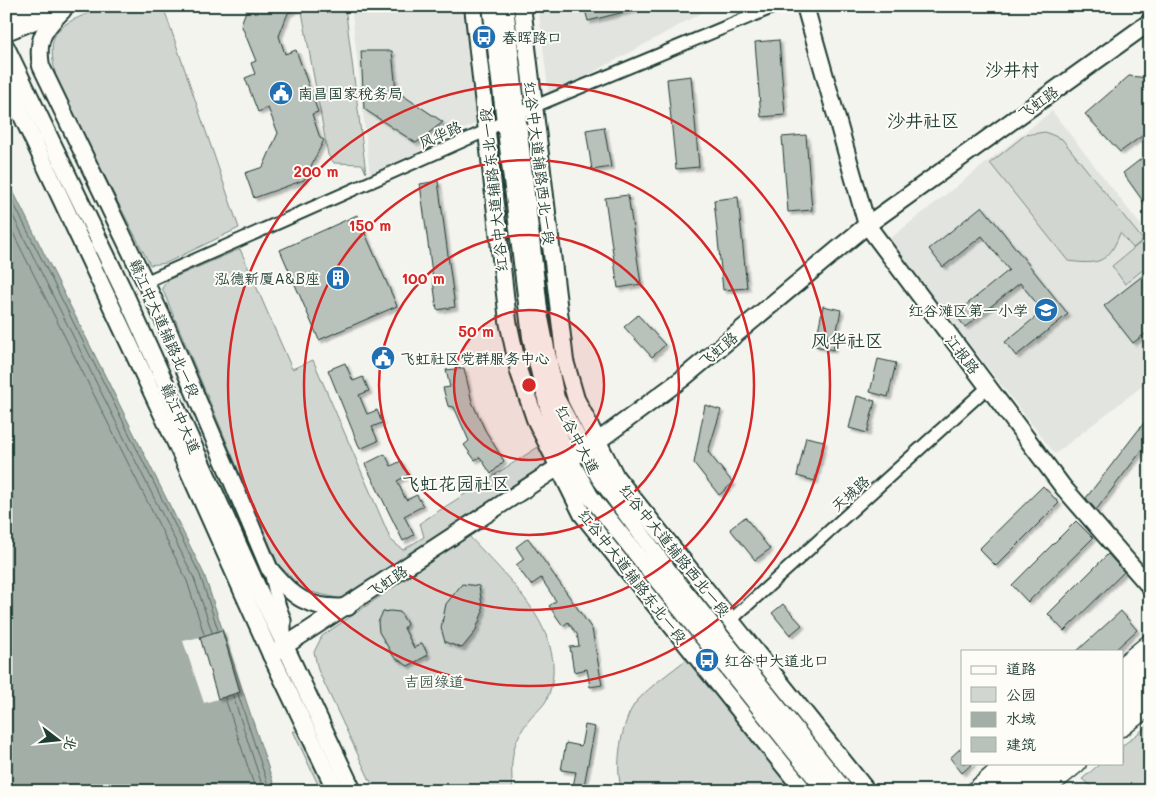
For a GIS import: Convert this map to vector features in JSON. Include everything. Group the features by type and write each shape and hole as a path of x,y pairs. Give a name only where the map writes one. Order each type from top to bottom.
{"highway":[{"path":"1124,685 1150,664"},
{"path":"1124,704 1150,684"},
{"path":"994,791 1027,764"},
{"path":"1015,791 1049,764"}],"main road":[{"path":"1124,664 1150,643"},
{"path":"1124,725 1150,705"},
{"path":"975,791 1006,764"},
{"path":"1044,791 1076,764"}],"street":[{"path":"6,18 36,6"},
{"name":"红谷中大道辅路东北一段","path":"473,6 508,321 517,364 535,419 570,460 582,514 804,791"},
{"name":"红谷中大道","path":"491,6 511,118 540,318 570,460 598,478 670,573 845,791"},
{"name":"红谷中大道","path":"505,6 511,118 531,337 550,415 570,460 590,496 826,791"},
{"name":"红谷中大道辅路西北一段","path":"522,6 565,361 576,399 616,477 867,791"},
{"name":"风华路","path":"145,282 487,130 533,107 776,6"},
{"name":"江报路","path":"806,6 867,225 1063,487 1150,586"},
{"path":"6,32 68,8"},
{"name":"赣江中大道辅路北一段","path":"68,8 50,24 40,42 41,66 165,324 269,568 293,594 306,602 330,608 348,607"},
{"name":"飞虹路","path":"271,655 348,607 598,441 682,379 867,225 1150,22"},
{"name":"赣江中大道","path":"6,47 125,294 353,791"},
{"name":"赣江中大道","path":"6,82 177,445 271,655 336,791"},
{"path":"536,280 558,309"},
{"name":"天城路","path":"731,620 988,388"},
{"path":"269,568 274,593 285,620 285,646"}],"shaded area":[{"path":"351,6 463,6 477,123 370,175"},
{"path":"538,6 714,6 549,97"},
{"name":"红谷滩区第一小学","path":"1052,111 1150,237 1150,380 1055,454 888,240"}],"green space":[{"path":"106,6 163,6 239,228 166,263 150,265 58,85 52,51 53,40 58,31 75,19"},
{"path":"301,6 345,6 366,173 362,164 334,163 328,155"},
{"path":"1045,132 1062,139 1143,240 1133,248 1120,233 1111,251 1101,260 1087,263 1068,261 990,163 1025,135"},
{"path":"1144,240 1150,247 1150,264 1125,284 1112,266"},
{"path":"240,249 292,369 313,360 391,540 403,550 424,537 420,523 538,447 551,467 345,600 303,590 278,564 162,288 168,280"},
{"name":"吉园绿道","path":"469,536 501,569 517,589 532,609 544,630 551,653 553,676 547,699 530,719 515,744 512,762 513,791 375,791 318,670 314,652 322,636"},
{"path":"688,658 793,791 622,791 619,770 620,744 631,709 648,690"},
{"path":"1150,724 1150,791 1097,791 1082,779 1100,764 1124,764 1124,744"},
{"path":"293,731 301,732 331,791 321,791"}],"water":[{"path":"6,177 204,574 276,791 6,791"}],"pier":[{"path":"200,637 218,699 204,703 183,641"}],"building":[{"name":"南昌国家税务局","path":"248,6 304,6 288,13 279,36 285,54 296,50 318,112 312,114 320,138 324,140 304,180 254,198 245,173 263,167 278,133 268,108 258,112 245,78 255,74 251,63 256,61 241,24"},
{"path":"584,6 636,6 636,9 588,21"},
{"path":"779,40 785,115 761,117 755,42"},
{"path":"361,51 392,51 396,91 443,122 416,143 364,109"},
{"path":"691,76 699,167 676,169 667,79"},
{"path":"1129,76 1150,78 1150,130 1120,152 1085,114"},
{"path":"604,127 611,167 592,170 586,130"},
{"path":"806,135 812,210 788,212 782,137"},
{"path":"1150,152 1150,211 1123,173"},
{"path":"438,181 455,307 437,310 420,184"},
{"path":"628,195 641,284 618,288 605,198"},
{"path":"738,197 747,288 723,290 714,200"},
{"path":"982,206 1068,314 1016,356 1005,342 1043,311 1020,283 965,327 955,314 1009,270 982,236 943,267 929,249"},
{"name":"泓德新厦A&B座","path":"357,215 397,306 319,340 280,250"},
{"path":"1150,270 1150,330 1133,343 1104,306"},
{"path":"823,306 841,310 833,350 815,346"},
{"path":"638,315 665,345 652,357 624,327"},
{"path":"878,359 896,363 888,397 870,392"},
{"path":"345,363 353,381 363,377 369,391 359,395 367,414 377,410 382,423 372,427 378,441 360,449 328,370"},
{"path":"464,368 472,402 485,430 504,461 491,474 480,457 475,460 464,445 469,441 454,407 448,406 443,388 450,387 446,370"},
{"path":"857,396 875,401 867,433 849,428"},
{"path":"705,405 721,410 708,452 733,483 719,495 694,463"},
{"path":"1150,415 1150,440 1096,510 1086,498"},
{"path":"806,437 824,441 815,481 797,476"},
{"path":"385,454 391,466 401,461 408,475 397,481 406,500 417,495 423,506 404,516 414,535 403,541 365,464"},
{"path":"1043,486 1059,503 996,566 979,549"},
{"path":"745,517 770,549 755,560 730,529"},
{"path":"1076,521 1093,538 1028,602 1012,585"},
{"path":"528,538 592,629 602,685 590,687 587,669 574,672 570,647 579,646 577,634 568,622 563,626 549,606 556,601 541,578 531,585 516,565 524,559 516,547"},
{"path":"1108,554 1124,572 1064,631 1048,614"},
{"path":"462,584 479,586 483,611 475,632 462,648 445,642 441,628 446,604"},
{"path":"783,604 802,625 790,635 772,613"},
{"path":"1121,611 1137,630 1115,650 1078,650"},
{"path":"383,612 400,612 407,624 404,628 414,648 422,643 428,655 408,666 394,657 379,632 378,622"},
{"path":"222,630 240,692 218,699 200,637"},
{"path":"585,725 595,727 583,791 572,791 576,772 561,770 566,743 581,746"},
{"path":"961,748 961,764 972,764 962,773 950,758"}],"place":[{"name":"春晖路口","path":"484,37"},
{"name":"南昌国家税务局","path":"281,93"},
{"name":"泓德新厦A&B座","path":"338,278"},
{"name":"红谷滩区第一小学","path":"1046,310"},
{"name":"飞虹社区党群服务中心","path":"383,358"},
{"name":"红谷中大道北口","path":"707,660"}],"district":[{"name":"沙井村","path":"1012,69"},
{"name":"沙井社区","path":"923,120"},
{"name":"风华社区","path":"847,340"},
{"name":"飞虹花园社区","path":"456,483"}]}
